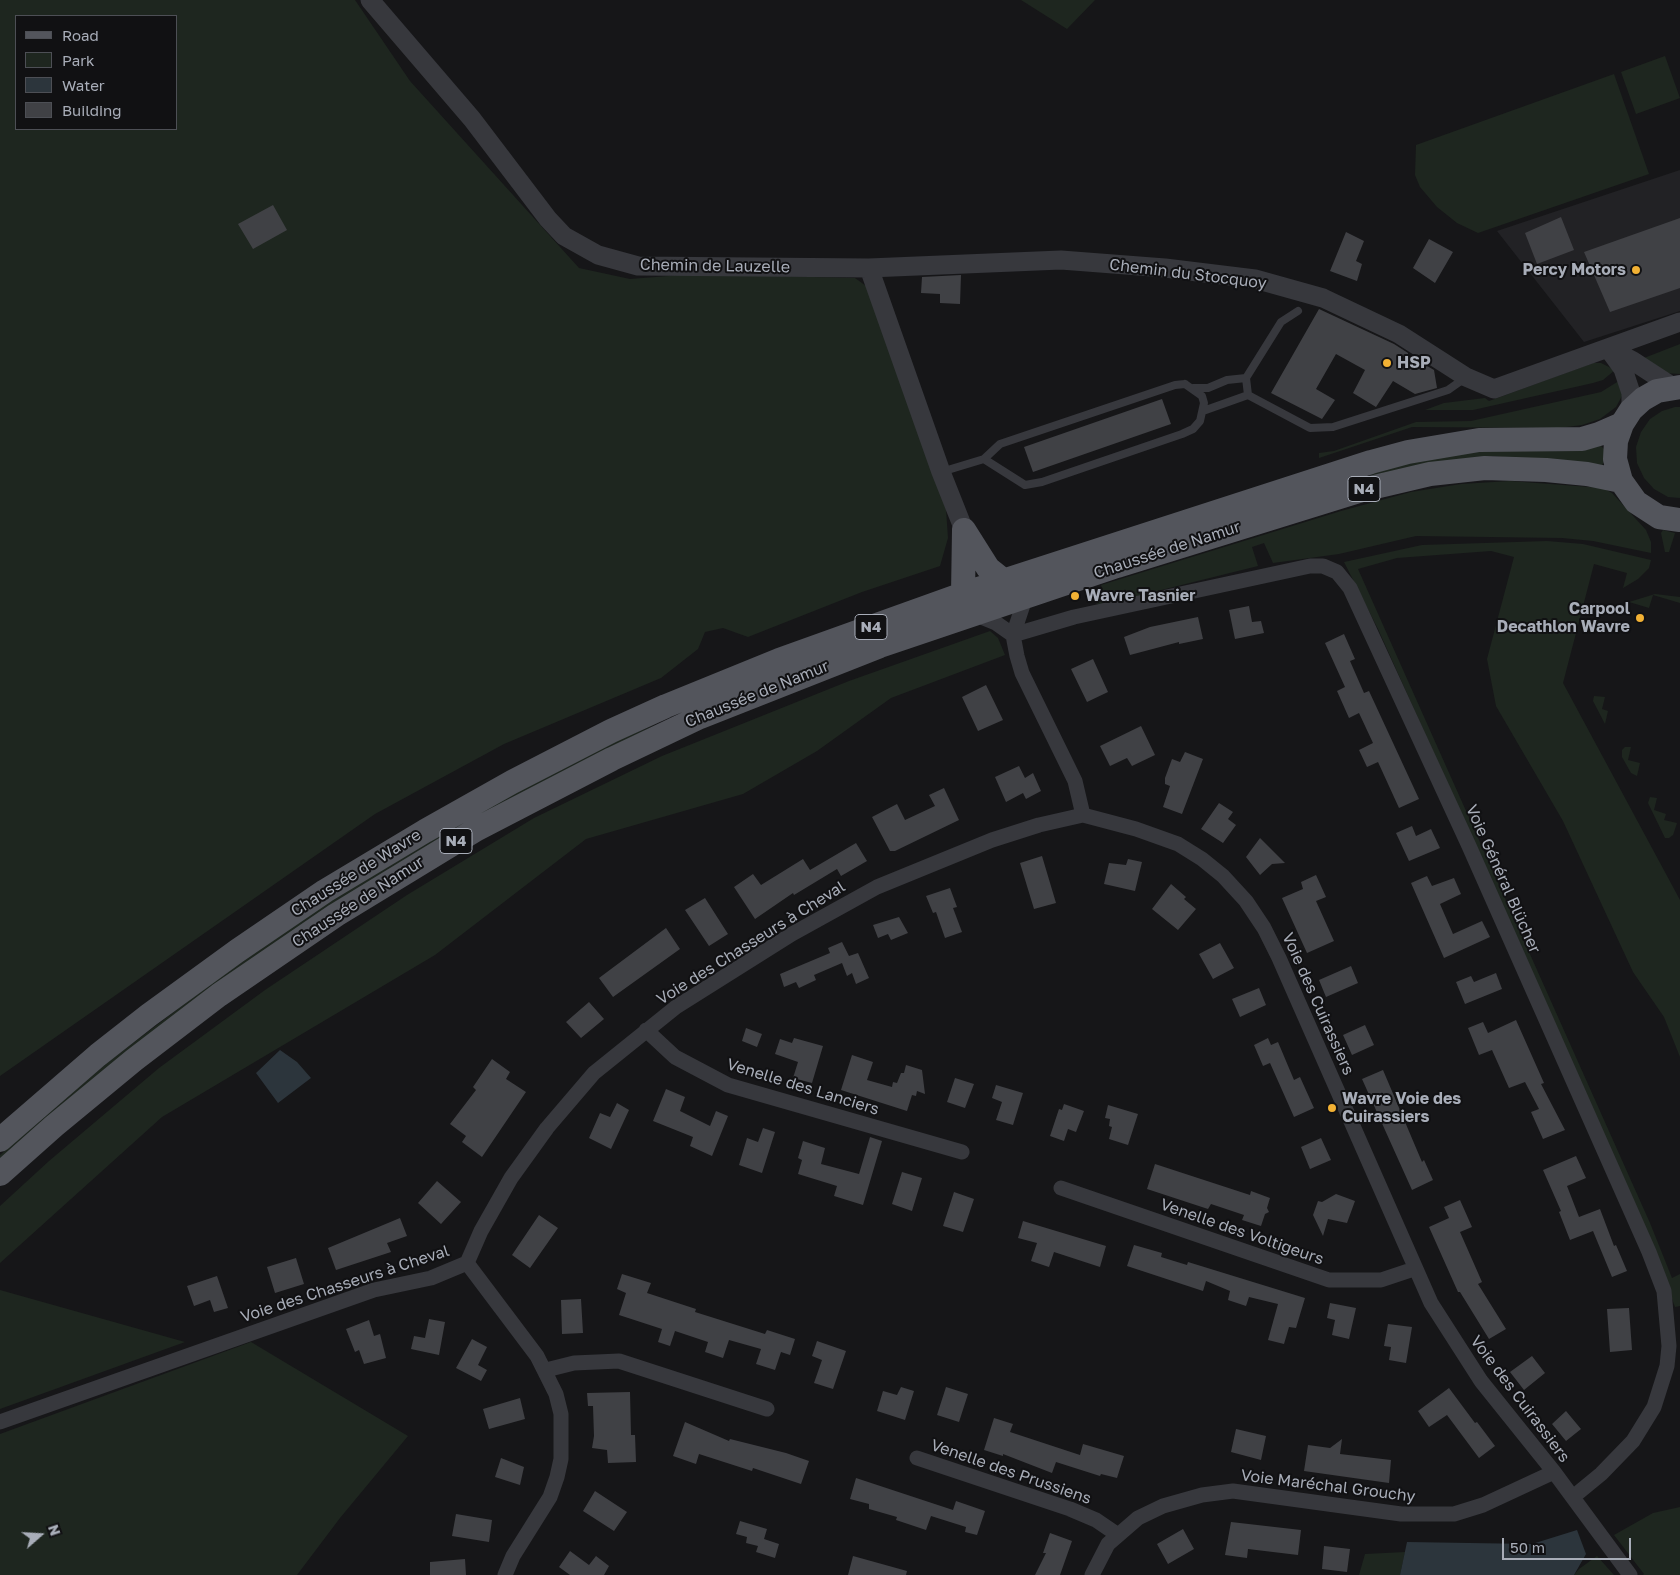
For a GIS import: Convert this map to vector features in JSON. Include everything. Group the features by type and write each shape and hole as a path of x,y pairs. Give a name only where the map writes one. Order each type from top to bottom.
{"main road":[{"name":"Chaussée de Namur","path":"0,1174 100,1087 219,996 336,915 477,828 604,763 700,717 837,662 969,604 1004,580 1303,483 1408,452 1479,440 1582,439 1599,434 1626,417 1643,399 1657,391 1676,387"},
{"path":"1626,417 1616,441 1615,460 1621,480 1636,502 1648,511 1659,516 1680,520"},
{"name":"Chaussée de Namur","path":"779,660 969,604 1026,596 1271,517 1362,490 1430,474 1485,468 1516,468 1587,474 1621,480"},
{"path":"964,530 988,568 1004,580"},
{"path":"964,530 969,604"},
{"name":"Chaussée de Wavre","path":"0,1140 78,1072 149,1015 272,926 380,857 475,802 576,748 666,706 779,660"}],"street":[{"name":"Chemin de Lauzelle","path":"370,0 472,119 548,219 564,236 598,255 638,266 869,268"},
{"name":"Chemin du Stocquoy","path":"869,268 1061,260 1166,268 1255,279 1323,298 1399,334 1466,377 1494,389 1680,322"},
{"path":"869,268 941,472 964,530"},
{"path":"1608,348 1676,387"},
{"path":"1608,348 1623,369 1631,393 1626,417"},
{"name":"Voie Général Blücher","path":"1013,635 1074,617 1310,566 1323,566 1336,572 1350,588 1465,837 1649,1252 1664,1291 1667,1306 1669,1346 1666,1366 1654,1408 1633,1441 1601,1474 1573,1497"},
{"path":"1026,596 1013,635 1022,673 1075,781 1083,815"},
{"path":"969,604 1013,635"},
{"name":"Voie des Chasseurs à Cheval","path":"0,1422 365,1293 431,1278 467,1263 481,1231 511,1178 547,1128 594,1073 676,1007 792,934 877,887 992,840 1039,825 1083,815"},
{"name":"Voie des Cuirassiers","path":"1083,815 1136,829 1178,844 1223,876 1246,902 1264,928 1279,958 1414,1268 1446,1328 1481,1382 1554,1472 1630,1575"},
{"name":"Venelle des Lanciers","path":"646,1030 675,1057 728,1085 962,1152"},
{"name":"Venelle des Voltigeurs","path":"1061,1188 1328,1280 1381,1280 1414,1268"},
{"path":"467,1263 533,1349 546,1370 556,1394 561,1414 561,1460 550,1497 513,1556 505,1575"},
{"path":"546,1370 574,1363 619,1361 767,1409"},
{"name":"Venelle des Prussiens","path":"917,1458 1070,1509 1096,1520 1118,1535"},
{"name":"Voie Maréchal Grouchy","path":"1092,1575 1108,1544 1138,1518 1163,1506 1202,1494 1233,1491 1401,1514 1454,1514 1483,1505 1554,1472"}],"lane":[{"path":"1248,395 1246,378 1281,322 1298,312"},
{"path":"1203,411 1248,395 1310,428 1333,427 1448,390 1466,377"},
{"path":"1193,388 1208,388 1227,380 1246,378"},
{"path":"941,472 984,459 1000,444 1175,385 1185,384 1202,396 1203,411 1193,429 1042,482 1025,485 984,459"}],"shaded area":[{"path":"1680,170 1680,311 1584,342 1497,231"}],"green space":[{"path":"0,0 355,0 410,81 579,268 630,279 694,274 855,278 866,286 946,509 948,538 940,566 862,592 748,637 723,628 705,632 698,649 661,678 504,744 375,814 0,1076"},
{"path":"1021,0 1095,0 1067,29"},
{"path":"1665,56 1680,98 1636,114 1621,72"},
{"path":"1614,74 1649,174 1478,233 1457,223 1437,207 1420,187 1415,175 1416,145"},
{"path":"1680,344 1680,374 1664,373 1644,358"},
{"path":"1593,363 1601,363 1615,370 1603,380 1593,383 1473,410 1425,410 1444,403 1485,398 1489,401"},
{"path":"1622,379 1623,394 1616,407 1600,419 1582,425 1559,428 1412,427 1319,458 1319,453 1334,451 1416,422 1471,421 1601,392"},
{"path":"1680,407 1680,498 1668,497 1654,489 1644,478 1637,463 1636,447 1641,432 1650,419 1662,411"},
{"path":"1600,445 1604,449 1605,461 1602,465 1491,456 1463,459 1371,479 1370,474 1421,459 1463,452"},
{"path":"1510,481 1603,488 1612,493 1646,530 1651,542 1651,553 1593,541 1562,538 1416,536 1339,554 1273,563 1264,543 1252,547 1258,566 1101,605 1090,601 1104,594 1101,585 1341,511 1411,492 1461,484"},
{"path":"1663,530 1675,533 1669,552 1665,552 1661,533"},
{"path":"1547,541 1583,544 1651,560 1649,568 1638,579 1623,588 1627,573 1594,564 1563,683 1680,900 1680,1057 1664,1017 1633,972 1563,821 1496,706 1487,659 1514,557 1491,551 1397,558 1358,569 1650,1223 1672,1278 1680,1274 1680,1306 1675,1307 1650,1238 1378,629 1344,562 1422,545"},
{"path":"1655,594 1680,597 1680,603 1653,595 1649,608 1629,602"},
{"path":"990,631 998,638 1005,655 891,698 817,751 743,794 586,839 435,955 162,1117 0,1263 0,1206 49,1161 159,1068 265,990 407,895 534,818 662,756 849,681"},
{"path":"1594,696 1605,697 1602,709 1608,711 1605,724 1593,701"},
{"path":"657,724 553,777 0,1161 0,1155 108,1062 212,983 328,902 501,800 618,740"},
{"path":"1625,747 1631,747 1628,760 1640,763 1637,776 1631,773 1622,757 1622,750"},
{"path":"1650,797 1657,798 1654,810 1666,814 1664,820 1677,823 1673,835 1669,838 1665,838 1648,803"},
{"path":"0,1290 185,1342 0,1409"},
{"path":"251,1342 408,1436 340,1518 297,1575 0,1575 0,1434"},
{"path":"1680,1507 1680,1575 1643,1575 1614,1535 1653,1513"},
{"path":"1405,1552 1400,1575 1359,1575 1365,1554"},
{"path":"1597,1556 1614,1575 1574,1575 1579,1569"}],"water":[{"path":"280,1050 297,1062 311,1078 278,1103 256,1073"},
{"path":"1577,1530 1586,1554 1574,1575 1400,1575 1407,1542 1532,1544"}],"building":[{"path":"273,205 287,230 253,249 238,224"},
{"path":"1561,217 1574,250 1537,264 1525,233"},
{"name":"Percy Motors","path":"1680,218 1680,288 1610,312 1584,252"},
{"path":"1346,232 1364,241 1356,261 1362,264 1357,281 1330,271"},
{"path":"1429,239 1453,252 1435,283 1413,268"},
{"path":"961,275 960,304 940,303 940,294 921,293 922,277"},
{"name":"HSP","path":"1319,309 1394,344 1408,353 1408,355 1434,370 1437,388 1415,394 1393,381 1376,407 1353,393 1365,370 1336,354 1316,389 1335,400 1322,419 1271,393"},
{"path":"1162,399 1171,424 1033,472 1024,447"},
{"path":"1249,606 1252,622 1261,621 1264,633 1235,639 1229,610"},
{"path":"1198,617 1203,639 1179,644 1179,642 1130,655 1124,637 1150,627"},
{"path":"1344,634 1355,659 1350,661 1364,693 1369,691 1419,799 1399,808 1378,762 1367,767 1359,750 1373,743 1359,713 1349,718 1337,691 1345,687 1325,643"},
{"path":"1093,659 1108,692 1087,702 1071,669"},
{"path":"986,685 1003,720 978,731 962,697"},
{"path":"1141,726 1155,755 1132,766 1127,758 1110,766 1100,746"},
{"path":"1185,752 1203,759 1182,814 1163,807 1170,786 1165,784 1165,778 1172,759 1180,762"},
{"path":"1019,766 1025,778 1033,773 1041,791 1026,799 1023,793 1006,802 995,777"},
{"path":"944,788 959,820 895,851 890,851 872,817 897,804 905,820 935,806 929,795"},
{"path":"1219,803 1233,812 1228,819 1236,825 1223,843 1201,829"},
{"path":"1412,826 1416,836 1431,829 1440,848 1409,861 1396,833"},
{"path":"1260,838 1285,863 1272,864 1260,875 1246,857"},
{"path":"856,843 867,861 841,876 837,869 794,895 793,893 755,919 734,887 753,874 761,885 803,859 810,870"},
{"path":"1042,856 1056,903 1034,909 1020,863"},
{"path":"1128,859 1142,862 1135,891 1104,884 1109,863 1126,865"},
{"path":"1316,875 1326,897 1316,901 1334,941 1307,953 1282,898 1303,889 1301,882"},
{"path":"1427,876 1432,886 1454,878 1461,894 1440,904 1453,934 1482,921 1490,937 1444,958 1411,883"},
{"path":"1171,884 1196,909 1178,930 1152,909"},
{"path":"950,888 957,907 953,908 962,932 945,938 936,912 933,913 926,896"},
{"path":"705,898 728,934 709,946 685,910"},
{"path":"899,917 908,933 891,940 888,934 878,938 873,925"},
{"path":"666,928 680,949 613,997 599,978"},
{"path":"842,942 849,956 858,953 869,978 856,984 852,973 847,976 842,963 814,975 816,980 799,988 796,982 784,987 780,974 830,953 828,948"},
{"path":"1220,943 1234,968 1213,979 1199,954"},
{"path":"1351,966 1358,983 1326,997 1319,980"},
{"path":"1496,973 1502,989 1465,1004 1456,982 1471,976 1474,982"},
{"path":"1259,988 1266,1005 1240,1017 1232,999"},
{"path":"589,1002 604,1019 581,1038 566,1022"},
{"path":"1516,1020 1544,1083 1541,1084 1565,1130 1543,1139 1531,1112 1539,1109 1525,1082 1509,1088 1492,1050 1479,1055 1468,1028 1483,1022 1488,1033"},
{"path":"1365,1025 1374,1045 1352,1055 1343,1035"},
{"path":"746,1028 762,1034 757,1047 742,1041"},
{"path":"794,1038 823,1046 812,1083 793,1078 798,1062 775,1054 780,1039 792,1043"},
{"path":"1268,1038 1271,1045 1278,1042 1294,1080 1300,1077 1314,1108 1294,1117 1270,1063 1263,1066 1254,1045"},
{"path":"852,1055 873,1062 867,1080 892,1087 893,1082 897,1083 901,1073 904,1073 906,1065 922,1070 925,1094 917,1091 916,1096 912,1095 907,1111 841,1090"},
{"path":"492,1059 510,1072 506,1079 526,1092 482,1157 462,1142 466,1136 450,1124 476,1090 473,1087"},
{"path":"1383,1070 1422,1162 1424,1160 1433,1180 1412,1190 1362,1079"},
{"path":"955,1078 974,1084 965,1108 947,1102"},
{"path":"996,1085 1023,1093 1013,1125 996,1120 1002,1102 992,1098"},
{"path":"666,1089 685,1097 680,1111 710,1126 716,1111 728,1116 712,1156 690,1146 693,1137 653,1121"},
{"path":"617,1103 629,1110 611,1149 589,1138 600,1113 610,1117"},
{"path":"1064,1104 1084,1111 1076,1132 1068,1129 1064,1141 1050,1136 1059,1109 1062,1110"},
{"path":"1108,1105 1138,1114 1128,1145 1109,1139 1112,1127 1109,1126 1110,1119 1105,1118"},
{"path":"763,1128 775,1132 762,1173 739,1165 747,1138 758,1142"},
{"path":"870,1137 882,1141 863,1205 834,1196 837,1186 798,1174 802,1160 798,1158 803,1141 825,1148 821,1164 859,1174"},
{"path":"1321,1138 1331,1160 1310,1169 1301,1147"},
{"path":"1576,1156 1586,1178 1567,1186 1579,1217 1600,1209 1614,1246 1616,1245 1627,1271 1612,1277 1593,1231 1570,1240 1559,1212 1561,1211 1543,1170"},
{"path":"1155,1164 1250,1195 1251,1191 1270,1198 1267,1208 1269,1212 1265,1214 1261,1226 1242,1220 1244,1215 1211,1204 1208,1209 1147,1189"},
{"path":"902,1172 922,1178 912,1211 892,1204"},
{"path":"437,1181 461,1202 441,1224 418,1203"},
{"path":"954,1192 974,1199 963,1232 943,1226"},
{"path":"1336,1194 1355,1201 1347,1223 1328,1219 1323,1236 1313,1215 1318,1201 1322,1202"},
{"path":"1460,1200 1472,1227 1460,1232 1482,1282 1478,1284 1506,1329 1489,1339 1460,1292 1458,1292 1429,1227 1449,1218 1444,1207"},
{"path":"539,1215 558,1228 530,1268 512,1255"},
{"path":"400,1218 407,1236 387,1243 391,1252 336,1270 328,1248"},
{"path":"1023,1221 1106,1246 1100,1267 1054,1252 1049,1267 1031,1261 1037,1243 1018,1238"},
{"path":"1134,1245 1162,1253 1161,1257 1187,1265 1188,1262 1305,1298 1296,1328 1289,1327 1284,1344 1268,1340 1278,1304 1249,1297 1246,1306 1228,1300 1230,1291 1206,1281 1203,1291 1127,1266"},
{"path":"296,1258 304,1284 275,1293 267,1267"},
{"path":"622,1274 651,1283 647,1293 696,1309 695,1312 765,1334 767,1330 795,1339 790,1355 781,1352 775,1370 756,1364 761,1349 729,1340 723,1358 705,1352 708,1342 675,1331 670,1346 658,1342 662,1329 619,1315 626,1293 617,1289"},
{"path":"217,1276 228,1308 214,1312 210,1300 194,1306 187,1286"},
{"path":"581,1299 583,1333 562,1334 561,1300"},
{"path":"1330,1303 1356,1308 1349,1339 1332,1335 1335,1320 1327,1318"},
{"path":"1629,1308 1632,1350 1610,1352 1607,1309"},
{"path":"429,1319 445,1322 439,1355 411,1349 414,1336 425,1338"},
{"path":"369,1320 374,1336 380,1334 386,1358 364,1364 359,1350 355,1352 346,1329"},
{"path":"1388,1324 1412,1327 1406,1363 1389,1360 1391,1347 1384,1346"},
{"path":"472,1339 487,1347 478,1365 487,1370 481,1381 456,1368"},
{"path":"817,1341 846,1351 833,1389 814,1383 822,1360 812,1356"},
{"path":"1532,1356 1545,1373 1524,1390 1510,1372"},
{"path":"901,1387 914,1391 905,1420 877,1411 883,1391 897,1395"},
{"path":"946,1387 968,1394 959,1422 937,1415"},
{"path":"1449,1388 1495,1446 1479,1458 1447,1415 1429,1427 1418,1411"},
{"path":"630,1392 631,1435 635,1435 636,1462 608,1463 607,1450 592,1448 594,1436 593,1406 588,1406 587,1393"},
{"path":"520,1398 525,1419 489,1429 483,1409"},
{"path":"1566,1411 1581,1429 1566,1441 1552,1424"},
{"path":"994,1418 1013,1424 1010,1432 1080,1455 1083,1444 1124,1456 1117,1478 1101,1474 1100,1476 1056,1462 1052,1473 1003,1454 1003,1456 984,1450"},
{"path":"685,1422 729,1441 730,1439 786,1453 809,1461 801,1484 753,1468 752,1471 699,1454 696,1464 673,1456"},
{"path":"1236,1429 1266,1436 1261,1460 1231,1452"},
{"path":"1342,1439 1340,1454 1391,1460 1389,1483 1304,1471 1308,1445 1330,1448"},
{"path":"501,1458 524,1467 520,1485 495,1477"},
{"path":"856,1478 953,1510 956,1501 985,1511 977,1535 965,1532 966,1527 931,1516 926,1530 896,1520 897,1517 869,1509 869,1504 850,1499"},
{"path":"595,1491 627,1512 614,1531 583,1511"},
{"path":"456,1514 492,1520 489,1542 452,1536"},
{"path":"740,1521 767,1529 764,1539 779,1544 775,1558 756,1552 758,1546 746,1543 747,1537 736,1534"},
{"path":"1231,1522 1301,1530 1298,1555 1248,1549 1247,1558 1225,1555"},
{"path":"1183,1529 1194,1549 1168,1564 1157,1544"},
{"path":"1050,1533 1072,1541 1060,1575 1035,1575 1046,1553 1043,1553"},
{"path":"1324,1546 1350,1549 1347,1572 1322,1569"},
{"path":"570,1551 589,1565 596,1556 609,1566 604,1575 570,1575 559,1567"},
{"path":"853,1556 907,1571 906,1575 848,1575"},
{"path":"465,1559 466,1575 430,1575 430,1562"}],"place":[{"name":"Percy Motors","path":"1636,270"},
{"name":"HSP","path":"1387,363"},
{"name":"Wavre Tasnier","path":"1075,596"},
{"name":"Carpool Decathlon Wavre","path":"1640,618"},
{"name":"Wavre Voie des Cuirassiers","path":"1332,1108"}]}
